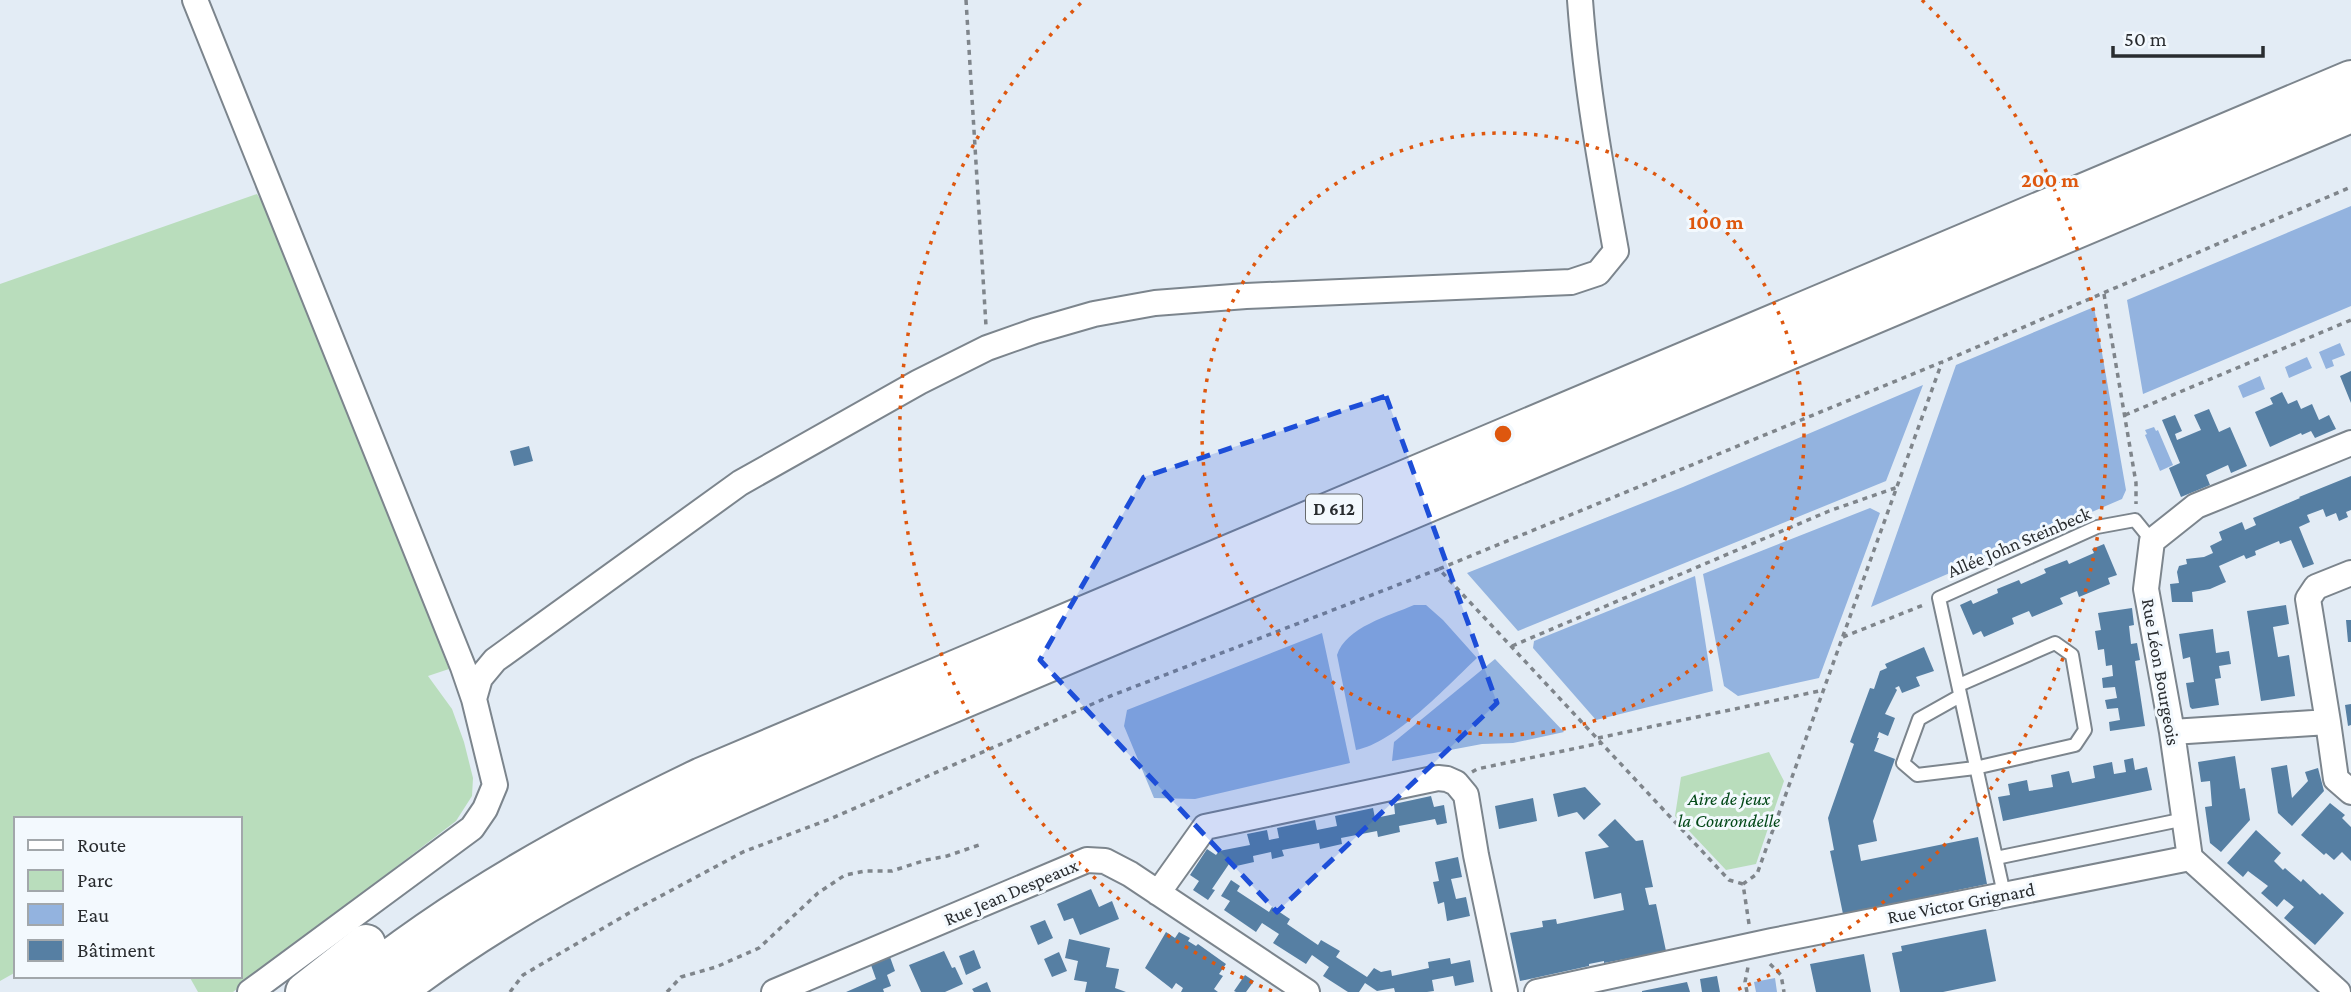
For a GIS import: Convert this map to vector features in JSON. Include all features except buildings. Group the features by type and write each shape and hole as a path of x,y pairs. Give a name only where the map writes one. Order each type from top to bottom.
{"highway":[{"name":"D 612","path":"346,992 439,922 491,888 593,831 752,755 2351,80"},
{"name":"D 612","path":"396,992 428,967 530,900 704,810 2351,113"},
{"path":"305,992 438,891 540,830 588,805 718,746 947,657 1027,639"}],"street":[{"path":"195,0 474,699 495,785 485,809 472,828 250,992"},
{"path":"474,699 480,678 495,660 740,483 919,382 987,348 1094,314 1155,303 1260,295 1571,282 1598,274 1616,251 1591,103 1580,0"},
{"path":"2152,541 2196,506 2351,443"},
{"name":"Rue Léon Bourgeois","path":"2152,541 2146,589 2172,732 2190,858"},
{"path":"2351,573 2316,587 2308,599 2336,779 2351,792"},
{"path":"2172,732 2328,722"},
{"path":"1158,893 1205,827 1437,778 1447,779 1456,783 1466,795 1505,992"},
{"path":"2190,858 2338,992"},
{"name":"Rue Victor Grignard","path":"1536,992 1751,945 2190,858"},
{"name":"Rue Jean Despeaux","path":"774,992 1087,860 1105,861 1307,992"}],"lane":[{"path":"2135,520 2152,541"},
{"name":"Allée John Steinbeck","path":"2004,894 1939,598 2097,527 2135,520"},
{"path":"2055,643 2072,655 2085,730 2075,745 1975,768 1917,775 1903,763 1919,719 1959,690 2055,643"},
{"path":"1996,858 2185,819"}],"path":[{"path":"965,0 987,348"},
{"path":"510,992 523,975 629,913 743,852 830,819 1113,695 1439,569 1942,362 2351,187"},
{"path":"2104,293 2136,483 2135,520"},
{"path":"2125,415 2351,320"},
{"path":"1743,884 1756,874 1942,362"},
{"path":"1511,646 1829,511 1898,487"},
{"path":"1439,569 1729,880 1743,884"},
{"path":"1843,637 1939,598"},
{"path":"1456,783 1477,769 1824,690"},
{"path":"667,992 681,977 716,967 759,948 818,893 845,875 865,871 892,871 982,844"},
{"path":"1743,884 1751,945 1745,982 1747,992"},
{"path":"1751,945 1781,975 1784,992"}],"highlighted area":[{"path":"1386,396 1497,703 1277,912 1040,660 1144,477"}],"green space":[{"path":"257,194 281,235 449,669 428,676 452,709 473,778 472,796 456,821 233,992 198,992 190,978 242,978 242,817 14,817 14,973 0,981 0,284"},
{"name":"Aire de jeux la Courondelle","path":"1769,752 1784,781 1756,864 1726,870 1675,816 1681,777"}],"water":[{"path":"2351,206 2351,306 2143,394 2127,300"},
{"path":"2094,307 2126,490 2122,499 1871,607 1956,365"},
{"path":"2340,343 2345,355 2332,360 2334,366 2326,369 2319,352"},
{"path":"2307,357 2312,368 2289,378 2285,367"},
{"path":"2260,376 2265,389 2243,398 2238,386"},
{"path":"1923,385 1886,481 1518,631 1467,573 1683,487"},
{"path":"2154,427 2158,430 2173,465 2160,471 2145,435 2145,430"},
{"path":"1870,508 1880,513 1819,678 1738,696 1724,686 1703,574"},
{"path":"1695,576 1713,691 1596,720 1533,648 1534,641"},
{"path":"1414,605 1426,605 1477,658 1404,725 1387,737 1356,750 1337,655 1349,637 1359,630"},
{"path":"1322,633 1350,763 1195,799 1154,798 1124,726 1127,710"},
{"path":"1495,659 1564,732 1513,743 1482,744 1392,761 1394,742"},
{"path":"1775,978 1777,992 1756,992 1754,982"}]}
